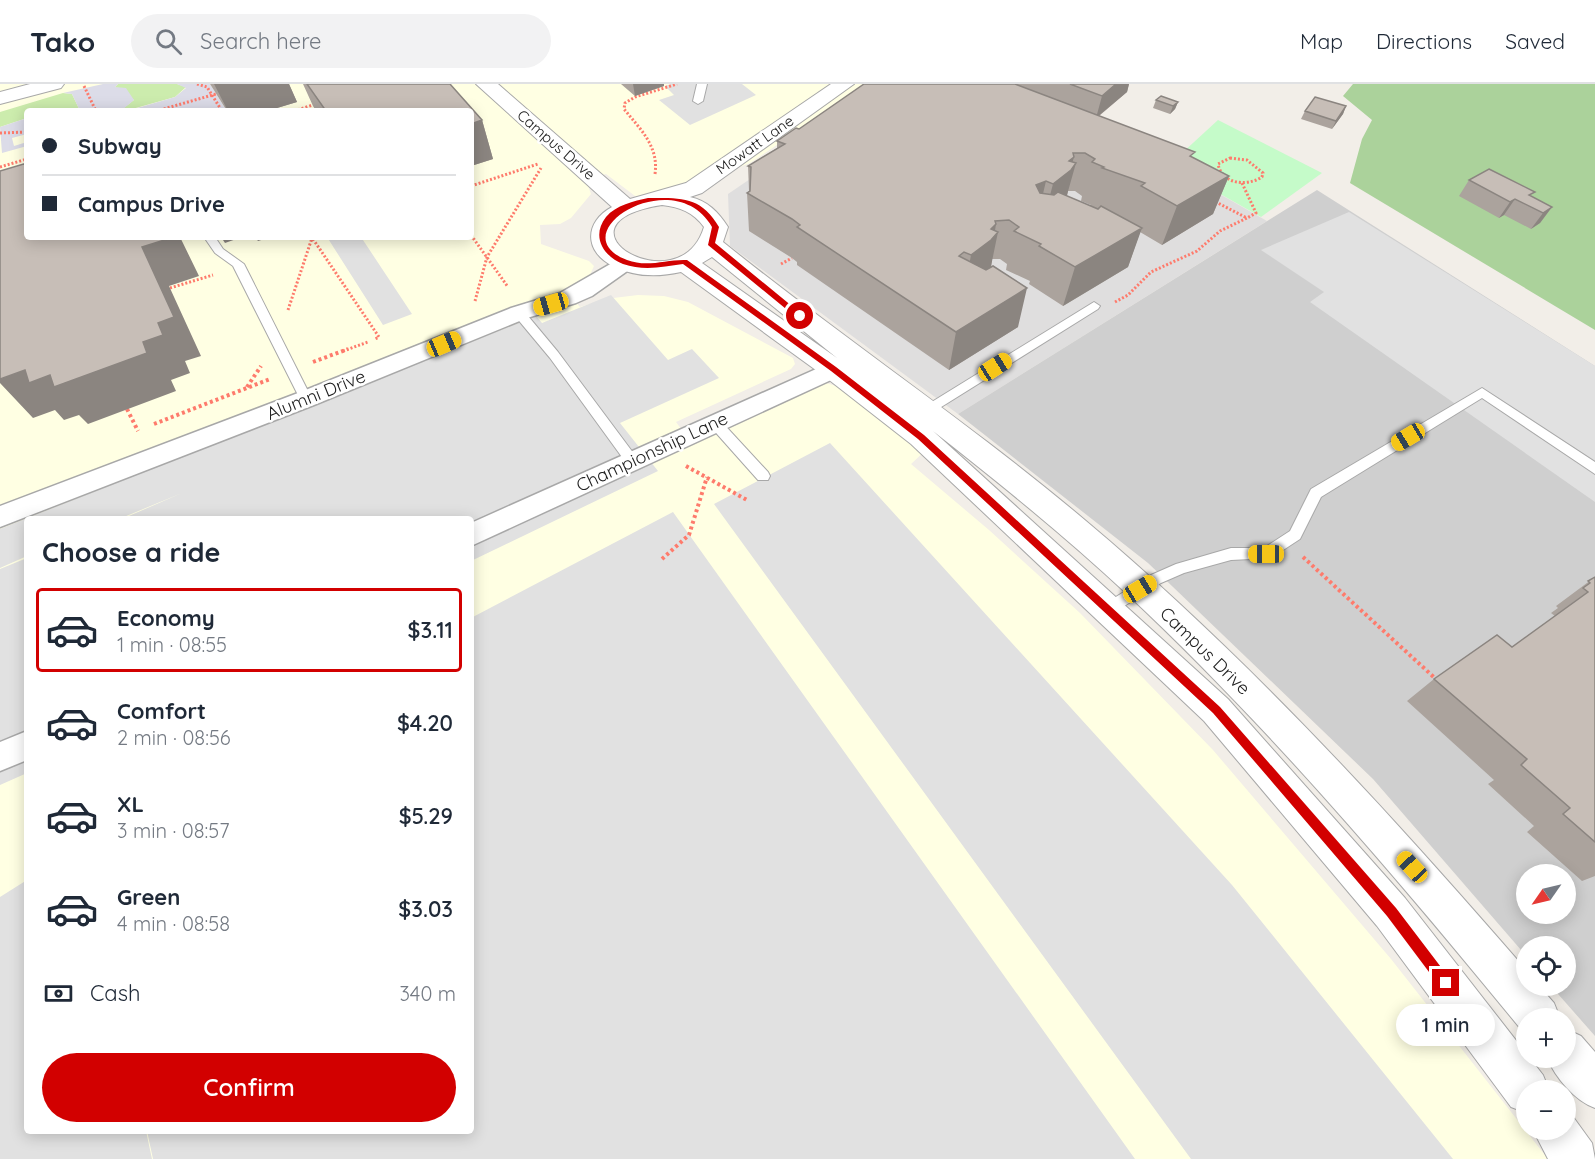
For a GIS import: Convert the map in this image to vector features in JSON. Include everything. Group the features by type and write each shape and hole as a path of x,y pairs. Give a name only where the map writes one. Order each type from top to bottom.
{"street":[{"path":"0,98 54,84"},
{"name":"Campus Drive","path":"486,84 626,207"},
{"name":"Mowatt Lane","path":"656,190 694,188 844,84"},
{"name":"Mowatt Lane","path":"707,212 720,192 865,90"},
{"path":"656,190 707,212 716,227 711,244 700,254 684,262 651,267 626,262 612,255 604,246 602,231 610,218 656,190"},
{"name":"Campus Drive","path":"711,244 783,303 1028,489 1140,589 1260,704 1427,883 1531,1008"},
{"name":"Alumni Drive","path":"0,517 306,399 519,313 584,291 626,262"},
{"name":"Campus Drive","path":"684,262 834,369 921,437 1216,710 1391,912 1519,1080"},
{"name":"Championship Lane","path":"474,534 834,369"},
{"path":"0,758 24,746"},
{"path":"1576,1063 1595,1086"},
{"path":"1562,1140 1576,1159"}],"lane":[{"path":"698,101 702,84"},
{"path":"211,240 219,251 238,264 306,399"},
{"path":"926,411 1094,306"},
{"path":"519,313 554,355 632,461"},
{"path":"1107,609 1140,589 1191,565 1231,554 1266,554 1295,535 1316,493 1482,392 1595,469"},
{"path":"714,422 763,476"}],"path":[{"path":"197,84 206,85 220,108"},
{"path":"656,190 658,162 654,148 624,110 625,103 635,97 677,84"},
{"path":"84,86 95,108"},
{"path":"167,108 216,94"},
{"path":"304,108 321,103"},
{"path":"0,133 24,132"},
{"path":"1094,306 1113,303 1128,295 1151,272 1197,251 1220,231 1256,213 1242,183 1225,177 1220,173 1218,164 1238,158 1260,168 1262,177 1250,183 1242,183"},
{"path":"0,167 24,160"},
{"path":"474,185 544,162 487,257 475,300"},
{"path":"1206,197 1247,218"},
{"path":"474,239 509,287"},
{"path":"287,314 311,240"},
{"path":"264,362 247,388 379,338 313,240"},
{"path":"781,264 792,258"},
{"path":"170,288 238,264"},
{"path":"127,409 138,431"},
{"path":"660,448 689,468 747,500"},
{"path":"662,559 689,535 707,477"},
{"path":"1299,555 1437,680"}],"shaded area":[{"path":"0,84 868,84 750,163 649,202 643,202 606,174 586,180 591,194 571,218 560,224 540,225 541,244 589,261 594,266 589,277 564,289 580,307 605,299 638,295 664,296 688,302 793,358 795,364 791,369 676,422 690,441 823,382 839,387 926,450 911,464 989,530 1080,613 1213,750 1391,959 1516,1118 1516,1140 1533,1140 1548,1159 0,1159"},
{"path":"103,84 118,84 115,87 126,88 134,100 124,108 79,108 72,94 63,93"},
{"path":"177,84 210,84 225,108 137,108 175,97 186,88"},
{"path":"671,84 742,84 756,95 690,125 659,100 674,95 665,86"},
{"path":"890,84 1169,165 1267,221 958,414 730,246 728,194"},
{"path":"24,119 24,135 12,138 14,146 24,143 24,147 2,153 0,127"},
{"path":"1317,190 1595,366 1595,1036 1576,1014 1576,1008 1570,1008 1560,996 1576,996 1576,936 1516,936 1516,944 1373,779 1148,563 958,414"},
{"path":"1349,212 1595,366 1595,502 1310,302 1324,292 1261,250"},
{"path":"329,240 363,240 412,314 383,325"},
{"path":"611,295 668,360 692,349 719,378 620,423 658,471 474,560 474,516 129,516 182,493 126,516 33,516 536,316 542,323"},
{"path":"830,443 1232,885 1453,1159 1191,1159 714,504"},
{"path":"673,512 1135,1159 153,1159 148,1134 474,1134 474,616"},
{"path":"24,519 24,557 0,568 0,529"},
{"path":"24,559 24,774 0,785 0,569"},
{"path":"24,882 24,1134 147,1134 152,1159 0,1159 0,897"}],"green space":[{"path":"118,84 177,84 186,87 175,97 136,108 124,108 134,100 115,87"},
{"path":"1353,84 1595,84 1595,330 1350,183 1362,139 1372,120 1343,96"},
{"path":"63,93 72,94 79,108 24,108 24,119 0,127 0,112"},
{"path":"1218,120 1322,173 1261,217 1169,165"}],"building":[{"path":"307,84 450,84 471,108 324,108"},
{"path":"864,84 1015,84 1195,152 1190,156 1229,176 1177,206 1141,186 1145,183 1102,168 1104,167 1092,162 1095,159 1085,153 1073,153 1074,157 1069,161 1076,163 1071,170 1053,184 1046,181 1036,185 1040,193 1054,195 1058,192 1098,209 1101,206 1142,228 1075,267 1039,246 1041,244 1014,231 1019,227 1009,220 995,221 996,224 991,229 998,232 991,240 971,255 964,252 959,256 986,270 993,266 1027,288 956,332 797,227 800,225 792,219 747,193 750,191 751,167 748,166 785,144 777,141 796,128 799,129"},
{"path":"1070,84 1116,84 1102,96"},
{"path":"1161,96 1178,102 1173,106 1156,100"},
{"path":"1315,97 1346,106 1336,121 1305,111"},
{"path":"474,111 482,120 474,123"},
{"path":"24,164 24,240 164,240 142,247 174,317 158,323 163,335 143,342 147,353 54,387 50,375 29,383 25,370 0,379 0,171"},
{"path":"1489,169 1535,192 1529,195 1552,207 1543,213 1515,199 1510,202 1469,180"},
{"path":"1595,577 1595,842 1563,814 1570,808 1521,765 1527,759 1434,679 1497,635 1512,647 1588,592 1583,588"}],"route":[{"path":"800,316 711,244 716,227 707,212 695,205 662,198 648,200 626,207 610,218 602,231 604,246 612,255 626,262 651,267 684,262 834,369 921,437 1216,710 1391,912 1446,983"}]}
